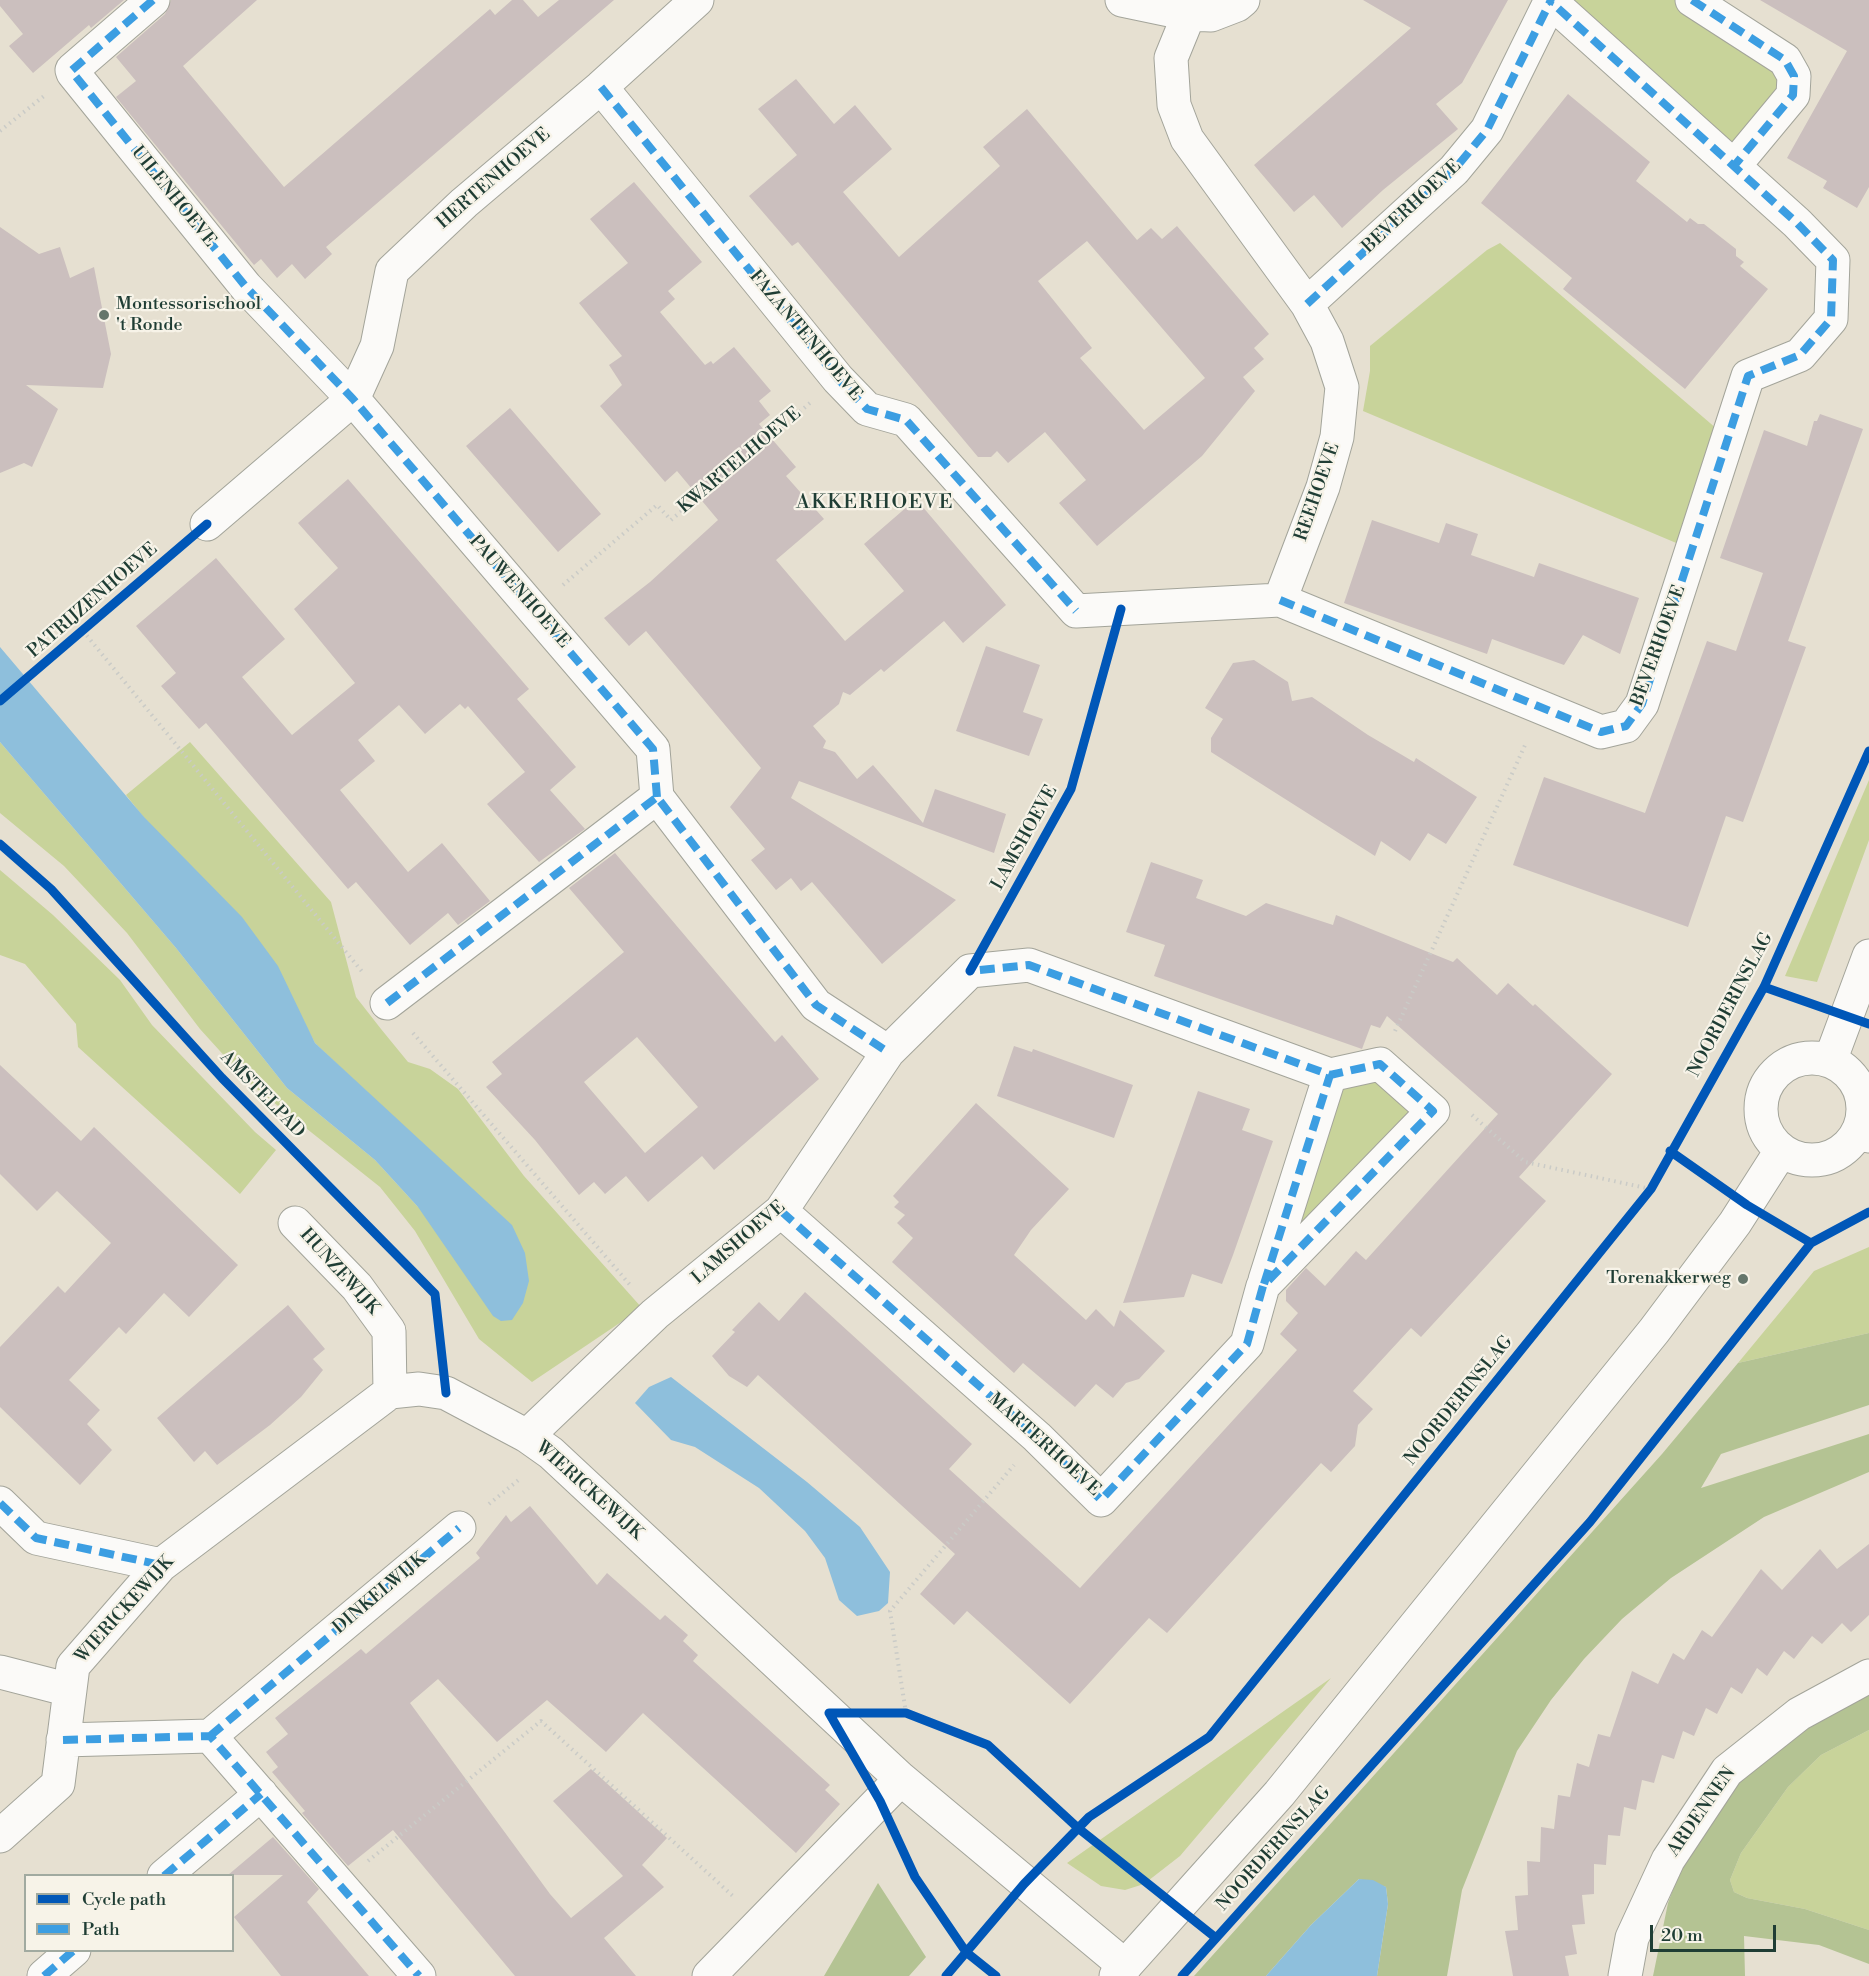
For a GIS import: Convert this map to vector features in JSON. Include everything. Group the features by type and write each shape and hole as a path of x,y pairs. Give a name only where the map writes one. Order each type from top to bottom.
{"street":[{"path":"73,73 72,70 153,0"},
{"name":"HERTENHOEVE","path":"353,399 376,346 392,271 464,203 602,87 698,0"},
{"path":"1122,0 1189,14 1211,15 1237,5 1243,0"},
{"name":"BEVERHOEVE","path":"1280,600 1601,732 1626,726 1642,705 1748,376 1800,355 1831,319 1833,260 1734,166 1550,0 1487,130 1454,170 1307,304"},
{"path":"1692,0 1785,60 1794,76 1793,95 1734,166"},
{"name":"REEHOEVE","path":"1189,14 1171,58 1174,105 1187,139 1307,304 1327,341 1342,387 1337,437 1323,487 1280,600"},
{"name":"UILENHOEVE","path":"73,73 246,287 353,399"},
{"name":"FAZANTENHOEVE","path":"602,87 838,379 867,409 906,420 1076,611 1280,600"},
{"path":"207,524 353,399"},
{"name":"PAUWENHOEVE","path":"353,399 652,748 657,797"},
{"path":"387,1003 657,797 816,1005 888,1052"},
{"path":"1830,1061 1869,956"},
{"name":"LAMSHOEVE","path":"539,1445 655,1314 781,1211 888,1052 970,971 1029,965 1330,1075"},
{"path":"1819,1058 1830,1061 1857,1082 1863,1099 1864,1133 1836,1155 1813,1161 1798,1159 1782,1151 1769,1138 1761,1121 1761,1102 1768,1083 1777,1072 1796,1060 1819,1058"},
{"path":"1330,1075 1380,1064 1432,1111"},
{"name":"MARTERHOEVE","path":"781,1211 1038,1437 1101,1500 1247,1344 1263,1286 1330,1075"},
{"name":"MARTERHOEVE","path":"1263,1286 1432,1111"},
{"name":"NOORDERINSLAG","path":"1120,1971 1279,1794 1654,1331 1741,1214 1782,1151"},
{"name":"HUNZEWIJK","path":"295,1223 357,1287 389,1331 390,1392"},
{"name":"WIERICKEWIJK","path":"0,1836 58,1784 73,1666 161,1565 390,1392 419,1389 446,1393 539,1445 900,1779 1120,1971"},
{"path":"0,1503 36,1538 161,1565"},
{"name":"DINKELWIJK","path":"210,1736 459,1528"},
{"path":"0,1672 70,1690"},
{"name":"ARDENNEN","path":"1625,1976 1632,1938 1668,1860 1727,1771 1798,1714 1869,1676"},
{"path":"63,1740 210,1736 419,1976"},
{"path":"709,1976 900,1779"},
{"path":"165,1874 261,1794"},
{"path":"44,1976 72,1952"}],"path":[{"path":"0,131 73,73"},
{"path":"80,634 387,1003 655,1314"},
{"path":"1380,1064 1543,707"},
{"path":"1432,1111 1472,1115 1524,1162 1651,1189"},
{"path":"1644,1198 1656,1179"},
{"path":"906,1713 890,1611 1038,1437"},
{"path":"459,1528 539,1445"},
{"path":"895,1713 906,1713 916,1717"},
{"path":"339,1884 542,1721 762,1922"}],"green space":[{"path":"1551,0 1692,0 1794,76 1734,166"},
{"path":"1500,243 1724,435 1681,545 1363,411 1370,371 1370,346 1487,250"},
{"path":"0,742 176,948 287,1088 375,1160 418,1207 381,1106 315,1043 300,1015 126,795 190,742 331,902 356,997 381,1029 408,1062 430,1069 458,1089 524,1176 642,1308 532,1382 479,1339 415,1231 380,1187 248,1082 200,1029 127,933 64,866 0,813"},
{"path":"1869,780 1869,840 1817,982 1785,976"},
{"path":"0,870 53,915 120,980 152,1025 255,1132 276,1150 240,1194 78,1047 76,1024 25,964 0,955"},
{"path":"1380,1064 1433,1111 1263,1286 1330,1075"},
{"path":"1869,1247 1869,1333 1738,1363 1814,1271"},
{"path":"1869,1333 1869,1405 1721,1454 1701,1488 1869,1434 1869,1472 1764,1517 1671,1578 1622,1619 1584,1659 1551,1700 1517,1751 1462,1890 1447,1976 1377,1976 1388,1904 1386,1887 1359,1879 1311,1925 1266,1976 1194,1976 1662,1454 1738,1363"},
{"path":"1331,1678 1180,1856 1144,1884 1125,1890 1101,1886 1067,1863"},
{"path":"1869,1692 1869,1730 1821,1755 1788,1787 1741,1853 1730,1880 1734,1892 1747,1898 1805,1909 1869,1930 1869,1964 1819,1945 1744,1936 1745,1976 1653,1976 1668,1903 1684,1860 1725,1796 1759,1759 1795,1732"},
{"path":"1869,1730 1869,1930 1805,1909 1747,1898 1734,1892 1730,1880 1741,1853 1788,1787 1821,1755"},
{"path":"878,1883 926,1957 909,1976 824,1976"}],"water":[{"path":"0,647 144,817 242,917 278,966 315,1043 512,1225 525,1253 529,1281 523,1303 512,1320 501,1321 493,1316 418,1207 375,1160 287,1088 176,948 0,742"},
{"path":"671,1377 807,1482 860,1527 890,1572 888,1603 879,1611 857,1616 839,1600 825,1558 805,1531 759,1488 695,1447 671,1440 635,1403 649,1387"},
{"path":"1359,1879 1373,1880 1386,1887 1388,1904 1377,1976 1266,1976 1311,1925"}],"building":[{"path":"0,0 124,0 91,28 89,25 33,73 9,46 23,34 0,6"},
{"path":"171,0 257,0 183,66 284,187 490,9 495,15 512,0 523,0 538,17 559,0 614,0 326,247 332,254 305,279 292,264 277,278 261,259 254,265 116,97 136,81 116,57 165,14"},
{"path":"1363,0 1508,0 1462,83 1436,104 1458,129 1383,190 1342,228 1314,195 1294,212 1254,165 1411,28"},
{"path":"1760,0 1869,0 1869,187 1857,208 1823,188 1827,181 1787,158 1847,51"},
{"path":"796,79 834,124 855,105 892,149 843,192 899,257 1000,166 983,147 1027,109 1137,240 1151,228 1162,239 1177,226 1269,334 1254,348 1264,359 1243,377 1255,391 1202,456 1097,546 1059,503 1086,480 1045,432 1008,463 997,451 991,457 978,457 798,242 792,246 749,196 797,155 758,109","holes":["1087,241 1205,378 1144,430 1080,358 1092,348 1038,281"]},
{"path":"1568,94 1650,162 1636,181 1687,222 1690,218 1698,224 1704,224 1736,249 1736,256 1744,262 1740,266 1768,289 1685,389 1563,289 1572,278 1481,203"},
{"path":"634,182 702,262 668,291 675,299 660,312 705,365 711,361 713,364 734,347 771,391 759,401 770,415 759,424 796,467 786,476 824,519 776,560 845,641 904,591 864,544 916,499 1006,605 963,643 944,621 884,672 881,669 850,695 843,692 839,704 813,726 826,741 823,748 835,752 857,779 873,765 923,823 935,789 1006,814 994,853 799,781 791,798 956,900 882,964 812,882 801,891 791,878 776,890 751,860 765,849 730,807 761,768 646,631 629,646 604,618 650,582 718,520 677,471 665,482 600,406 622,385 609,365 622,356 579,303 628,263 590,219"},
{"path":"0,227 39,254 60,247 70,278 94,267 111,354 103,388 26,385 58,409 32,467 24,463 0,473"},
{"path":"510,408 601,514 558,552 466,446"},
{"path":"1820,414 1863,429 1788,641 1806,647 1743,822 1726,816 1688,927 1513,865 1544,777 1645,813 1707,641 1736,651 1763,573 1720,558 1764,430 1807,446 1814,421 1817,421"},
{"path":"348,479 529,689 517,699 576,767 550,790 585,829 539,862 487,804 525,772 468,706 465,709 460,704 425,734 399,705 358,740 375,761 340,790 408,872 442,843 490,901 458,925 448,913 410,945 356,882 348,889 206,723 199,729 161,686 176,673 136,626 216,558 285,639 242,677 292,735 355,683 294,609 338,568 298,523"},
{"path":"1372,520 1439,543 1446,523 1478,534 1471,555 1534,577 1539,563 1639,598 1620,654 1583,635 1564,665 1492,639 1487,654 1344,603"},
{"path":"986,646 1040,665 1023,712 1043,719 1029,756 956,731"},
{"path":"1254,660 1288,682 1292,701 1312,697 1368,735 1414,762 1416,758 1477,797 1446,844 1428,833 1410,861 1381,841 1375,856 1211,752 1211,738 1223,719 1205,708 1233,663"},
{"path":"615,853 775,1042 782,1035 819,1079 714,1170 702,1156 648,1202 626,1176 605,1194 594,1182 579,1195 535,1140 486,1087 502,1074 492,1062 624,952 569,888","holes":["637,1037 698,1107 645,1153 584,1082"]},
{"path":"1151,862 1203,880 1196,898 1246,916 1266,903 1333,925 1336,915 1453,962 1457,958 1497,995 1508,983 1533,1006 1535,1004 1612,1074 1519,1177 1546,1201 1421,1337 1411,1328 1353,1391 1373,1409 1358,1425 1355,1446 1331,1472 1321,1463 1167,1633 1149,1618 1070,1704 967,1611 954,1625 920,1594 955,1554 758,1375 747,1387 729,1376 712,1356 735,1332 732,1330 759,1302 779,1321 805,1292 972,1444 949,1469 1080,1588 1297,1350 1280,1334 1298,1313 1286,1301 1286,1290 1306,1268 1325,1286 1356,1251 1366,1260 1498,1114 1387,1016 1380,1028 1371,1025 1362,1049 1154,976 1165,945 1126,932"},
{"path":"1014,1046 1032,1052 1033,1049 1133,1085 1114,1138 997,1096"},
{"path":"0,1065 81,1141 94,1127 238,1265 189,1317 164,1293 126,1334 119,1327 69,1380 100,1410 87,1424 112,1450 80,1485 0,1407 0,1347 58,1286 65,1293 111,1243 57,1191 37,1211 0,1174"},
{"path":"1198,1091 1250,1109 1242,1130 1273,1141 1233,1255 1222,1284 1192,1274 1184,1297 1123,1303"},
{"path":"976,1103 1069,1189 1031,1230 1014,1255 1086,1320 1096,1309 1114,1327 1120,1310 1165,1351 1139,1379 1126,1383 1113,1398 1096,1384 1075,1407 1023,1363 1014,1373 892,1262 913,1238 897,1223 905,1215 894,1207 899,1202 893,1196"},
{"path":"288,1305 325,1349 313,1359 323,1370 301,1397 270,1425 217,1465 205,1451 194,1462 157,1418"},
{"path":"530,1506 597,1585 607,1573 660,1620 665,1615 688,1635 683,1641 698,1655 693,1661 830,1785 825,1790 840,1804 796,1853 643,1713 606,1752 547,1700 497,1742 438,1679 410,1703 550,1894 571,1918 623,1876 553,1801 591,1769 667,1838 642,1865 664,1887 604,1938 636,1976 515,1976 393,1830 348,1866 302,1813 305,1811 272,1772 278,1767 266,1752 288,1734 275,1718 361,1649 366,1654 480,1558 476,1553 506,1515 511,1522"},
{"path":"1869,1544 1869,1615 1851,1632 1842,1623 1822,1644 1812,1636 1794,1659 1784,1651 1767,1676 1757,1668 1742,1694 1731,1687 1717,1714 1706,1708 1694,1736 1683,1731 1674,1759 1662,1755 1654,1783 1642,1780 1636,1810 1624,1807 1620,1836 1608,1835 1606,1865 1594,1864 1594,1894 1582,1895 1585,1924 1572,1925 1577,1954 1565,1956 1569,1976 1513,1976 1505,1931 1518,1930 1515,1896 1528,1895 1527,1861 1540,1862 1541,1827 1554,1829 1558,1795 1570,1797 1577,1763 1589,1767 1598,1734 1610,1737 1632,1671 1658,1684 1673,1653 1684,1660 1702,1630 1712,1637 1761,1569 1782,1590 1820,1549 1837,1569"},
{"path":"273,1837 319,1889 307,1902 369,1976 281,1976 234,1917 283,1875 229,1874"}],"marked path":[{"path":"153,0 72,70 73,73 246,287 353,399 653,749 657,797"},
{"path":"1307,304 1454,170 1487,130 1551,0"},
{"path":"1692,0 1785,60 1794,76 1793,95 1734,166"},
{"path":"1280,600 1601,732 1626,726 1642,704 1748,376 1800,355 1831,319 1833,260 1797,223 1550,1"},
{"path":"601,87 838,379 867,409 906,420 1076,611"},
{"path":"387,1003 657,797 816,1005 888,1052"},
{"path":"781,1211 1037,1437 1101,1500 1247,1344 1263,1286 1433,1111 1380,1064 1330,1075 1029,965 970,971"},
{"path":"1264,1284 1330,1075"},
{"path":"0,1503 36,1538 161,1565"},
{"path":"210,1736 459,1528"},
{"path":"63,1740 210,1736 419,1976"},
{"path":"166,1874 261,1794"},
{"path":"44,1976 72,1952"}],"cycle path":[{"name":"PATRIJZENHOEVE","path":"0,701 207,524"},
{"path":"970,971 1071,789 1121,609"},
{"path":"946,1976 1024,1884 1089,1817 1209,1737 1651,1189 1764,987 1869,751"},
{"name":"AMSTELPAD","path":"0,844 51,889 222,1078 435,1294 446,1393"},
{"path":"1764,987 1869,1024"},
{"path":"1670,1151 1747,1205 1811,1243"},
{"path":"1182,1976 1590,1522 1811,1243 1869,1212"},
{"path":"996,1976 966,1952 915,1877 880,1801 829,1713 906,1713 988,1745 1078,1828 1216,1938"}],"place":[{"name":"Montessorischool 't Ronde","path":"104,315"},
{"name":"Torenakkerweg","path":"1743,1279"}],"district":[{"name":"AKKERHOEVE","path":"875,503"}]}
